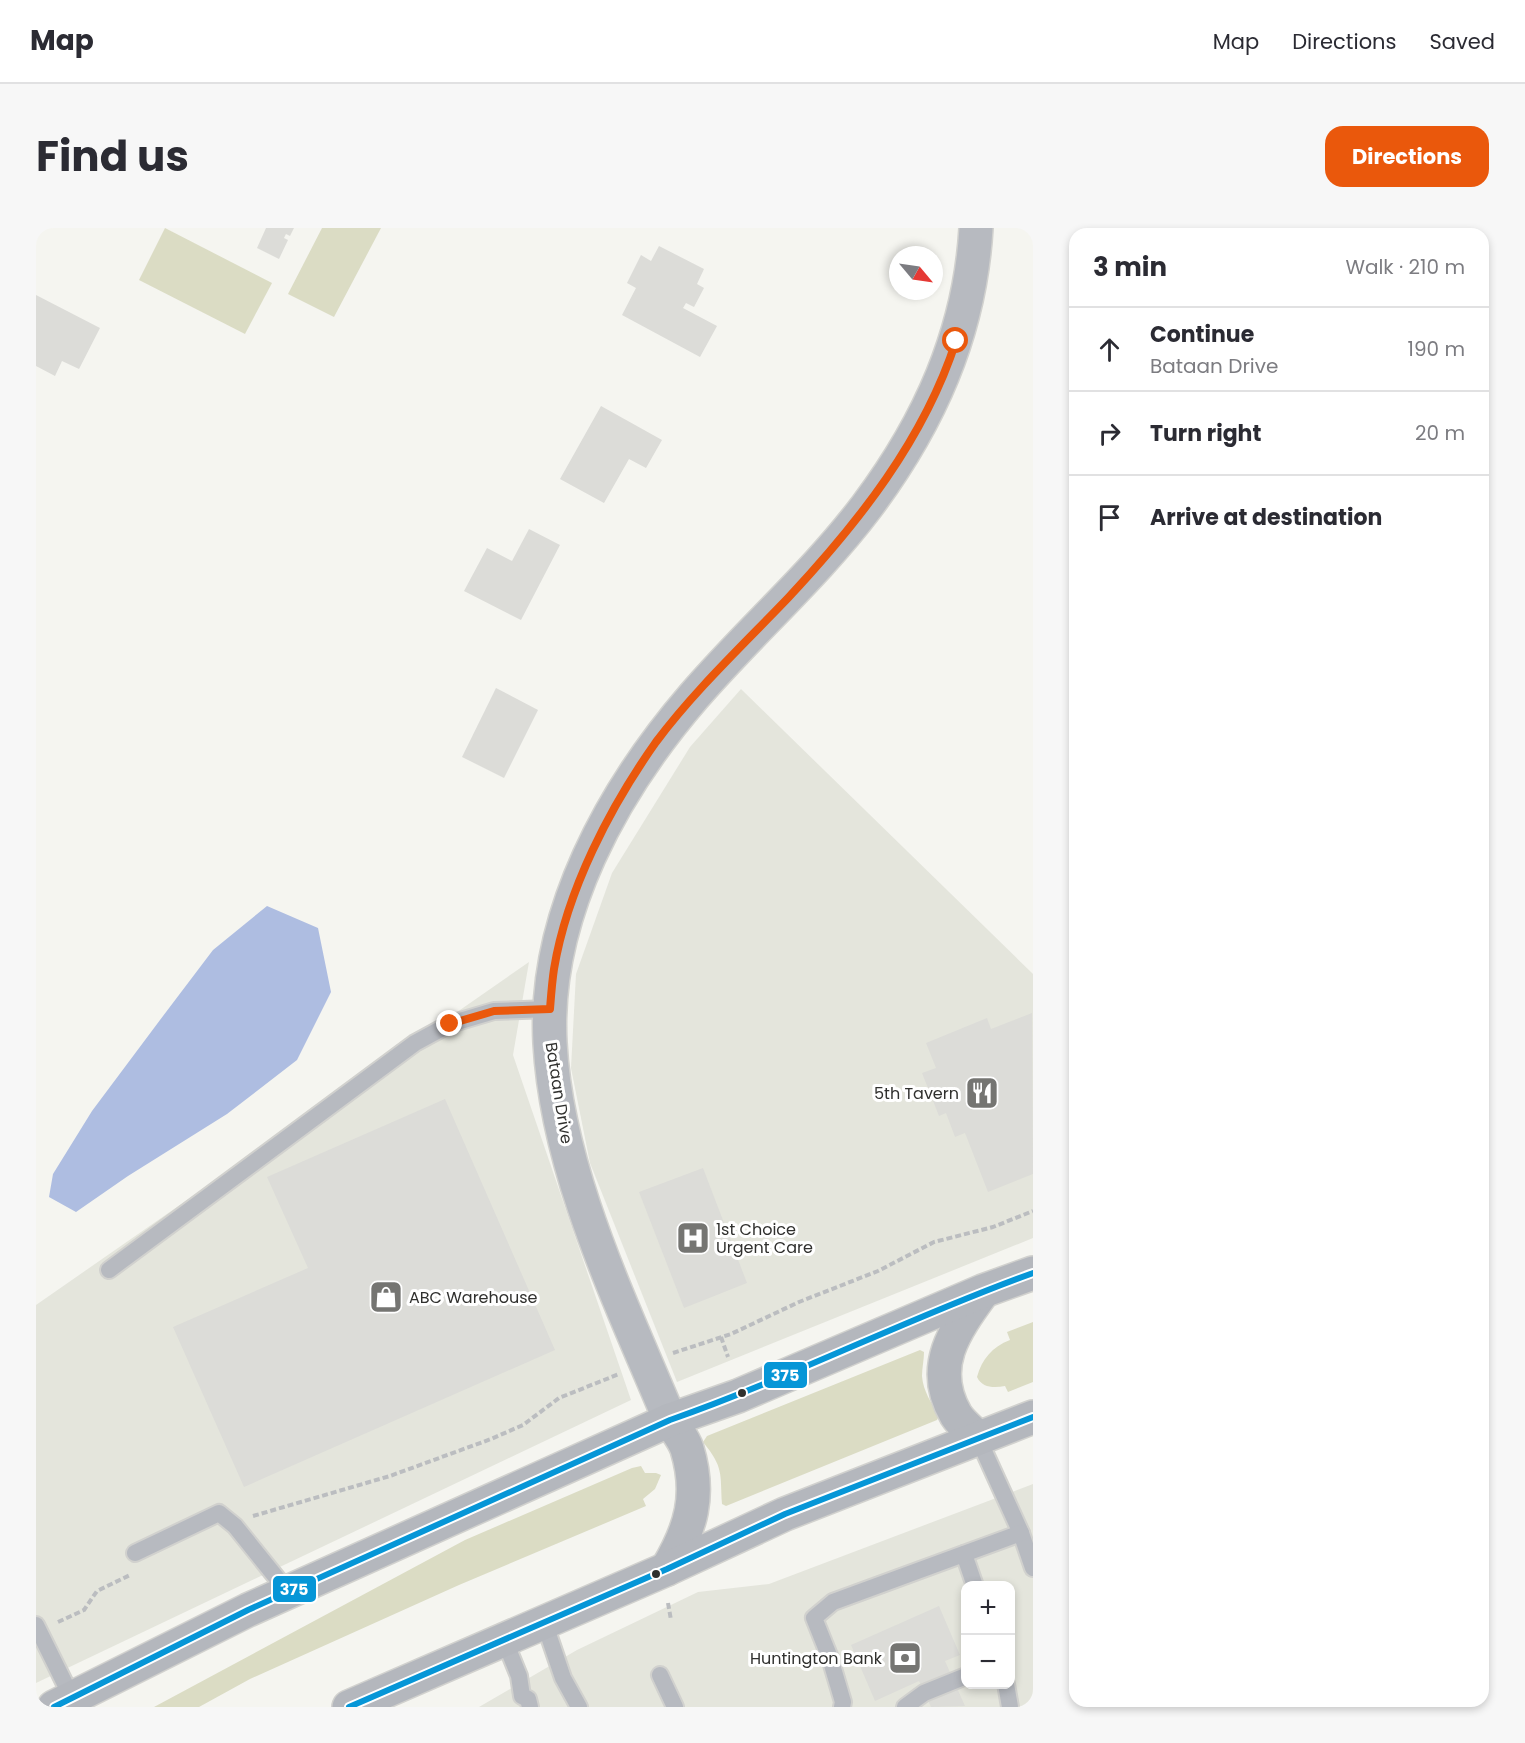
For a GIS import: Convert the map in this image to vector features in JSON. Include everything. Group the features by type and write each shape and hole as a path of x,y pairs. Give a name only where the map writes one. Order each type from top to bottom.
{"highway":[{"path":"63,1702 288,1592 670,1420 738,1396 984,1291 1033,1273"},
{"path":"978,1438 956,1416 945,1386 945,1354 958,1326 984,1291"},
{"path":"349,1707 667,1569 785,1514 1033,1417"},
{"path":"667,1569 683,1542 692,1511 693,1478 686,1447 670,1420"}],"street":[{"name":"Bataan Drive","path":"670,1420 591,1227 578,1188 553,1076 550,1009 554,968 575,893 586,867 622,794 657,742 695,694 814,569 867,506 914,434 941,383 956,341 966,304 976,228"}],"lane":[{"path":"109,1270 414,1043 450,1024 494,1011 550,1009"},
{"path":"978,1438 1021,1533 1033,1568"},
{"path":"135,1553 219,1513 236,1526 288,1592"},
{"path":"842,1707 843,1702 830,1658 814,1618 833,1602 1021,1533"},
{"path":"964,1554 973,1581"},
{"path":"544,1623 563,1678 579,1707"},
{"path":"36,1625 63,1702"},
{"path":"504,1639 519,1676 522,1696 528,1699 530,1707"},
{"path":"660,1675 675,1707"},
{"path":"905,1707 924,1693 961,1678"},
{"path":"1006,1689 1006,1706"}],"path":[{"path":"670,1354 721,1337 799,1302 878,1271 934,1242 993,1227 1033,1211"},
{"path":"721,1337 728,1357"},
{"path":"257,1514 390,1476 491,1439 523,1425 560,1398 625,1372"},
{"path":"668,1603 671,1620"}],"shaded area":[{"path":"741,689 1033,974 1033,1238 677,1382 590,1163 571,1068 576,974 612,873 690,747"},
{"path":"529,962 513,1055 631,1400 36,1683 36,1305"},
{"path":"1033,1484 1033,1707 479,1707 577,1650 698,1592 769,1584"}],"green space":[{"path":"165,228 272,283 245,334 139,280"},
{"path":"322,228 381,228 334,317 288,294"},
{"path":"1033,1322 1033,1382 1008,1392 1005,1386 993,1387 979,1381 977,1377 989,1354 1010,1340 1007,1332"},
{"path":"920,1350 924,1352 922,1373 924,1387 939,1416 937,1420 726,1506 722,1504 720,1471 715,1458 703,1442 707,1436"},
{"path":"641,1466 645,1473 661,1475 655,1489 643,1499 646,1506 459,1585 250,1679 199,1707 154,1707 465,1540"}],"water":[{"path":"267,906 318,928 331,992 297,1060 227,1114 128,1176 76,1212 49,1197 53,1174 92,1111 160,1020 213,950"}],"building":[{"path":"266,228 294,228 290,236 286,234 284,238 288,240 279,259 257,248"},
{"path":"659,246 704,269 697,284 704,288 694,307 686,303 683,308 717,326 700,357 622,315 636,288 627,283 641,255 651,261"},
{"path":"36,295 100,328 79,369 62,361 55,376 36,366"},
{"path":"601,406 662,440 646,468 629,459 604,503 560,479"},
{"path":"529,529 560,545 521,620 464,591 487,548 512,561"},
{"path":"496,688 538,710 504,778 462,757"},
{"name":"5th Tavern","path":"1032,1013 1033,1174 988,1192 965,1133 955,1137 946,1113 939,1116 922,1073 936,1068 926,1043 987,1018 991,1029"},
{"name":"ABC Warehouse","path":"445,1099 555,1350 244,1487 173,1327 308,1268 267,1177"},
{"name":"1st Choice Urgent Care","path":"703,1168 747,1283 684,1308 639,1192"},
{"name":"Huntington Bank","path":"939,1606 960,1655 945,1661 965,1706 931,1707 919,1681 875,1701 851,1645"}],"transit line":[{"name":"375","path":"54,1707 248,1610 670,1420 1033,1273"},
{"name":"375","path":"349,1707 667,1569 785,1514 1033,1417"}],"place":[{"name":"5th Tavern","path":"982,1093"},
{"name":"1st Choice Urgent Care","path":"693,1238"},
{"name":"ABC Warehouse","path":"386,1297"},
{"name":"Huntington Bank","path":"905,1658"}],"route":[{"path":"450,1024 494,1011 550,1009 554,968 575,893 622,794 657,742 695,694 814,569 867,506 914,434 941,383 956,341"}]}
